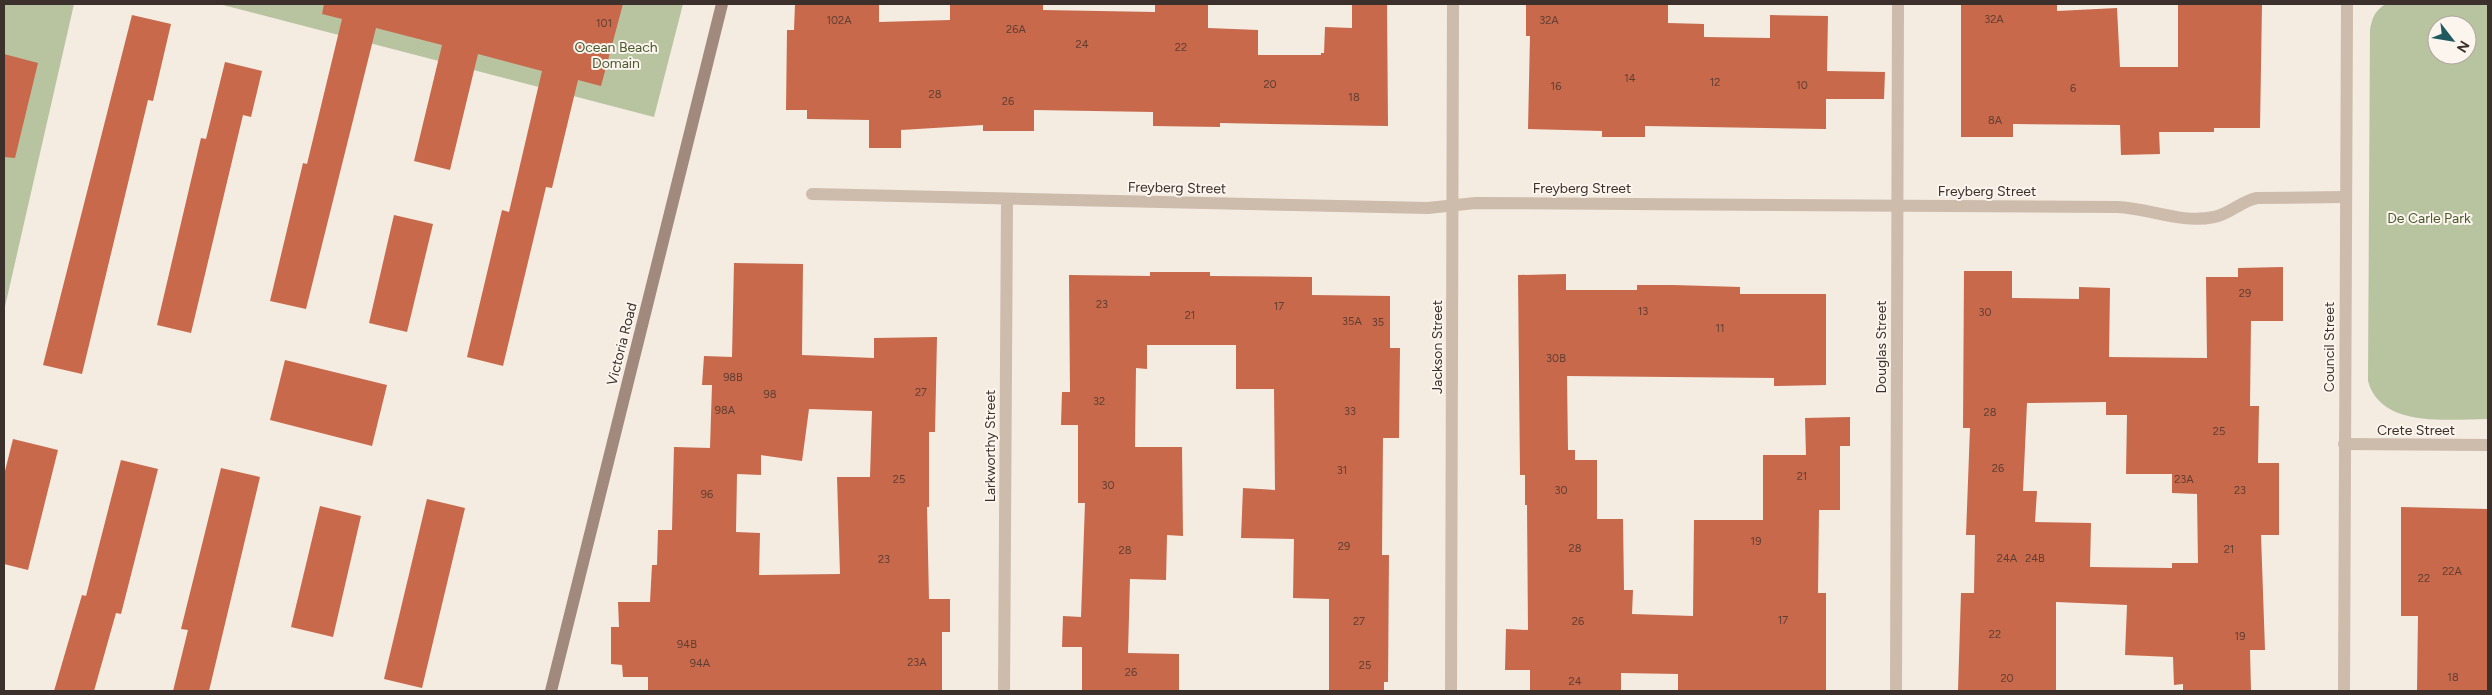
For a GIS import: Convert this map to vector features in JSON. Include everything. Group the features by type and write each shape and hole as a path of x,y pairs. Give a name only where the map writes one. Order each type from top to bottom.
{"street":[{"name":"Victoria Road","path":"551,691 722,4"},
{"name":"Jackson Street","path":"1450,691 1453,4"},
{"name":"Douglas Street","path":"1896,691 1898,4"},
{"name":"Council Street","path":"2344,691 2347,4"},
{"name":"Freyberg Street","path":"812,194 1006,200 1428,208 1475,203 2127,207 2165,216 2199,219 2221,216 2244,202 2257,198 2346,197"},
{"name":"Larkworthy Street","path":"1004,691 1006,200"},
{"name":"Crete Street","path":"2344,444 2488,445"}],"green space":[{"path":"4,4 74,4 4,311"},
{"name":"Ocean Beach Domain","path":"219,4 683,4 654,117"},
{"name":"De Carle Park","path":"2386,4 2488,4 2488,419 2437,420 2402,414 2387,407 2375,396 2368,381 2370,30 2379,9"}],"building":[{"path":"324,4 623,4 601,86 578,80 552,188 546,187 503,366 467,357 502,210 509,212 542,71 478,54 450,170 414,161 442,45 376,28 306,309 270,301 303,163 307,164 342,19 322,14"},
{"path":"795,4 879,4 879,22 950,20 950,4 1043,4 1043,10 1155,12 1155,4 1208,4 1208,28 1258,30 1258,55 1321,55 1321,53 1324,53 1325,27 1352,28 1352,4 1387,4 1388,126 1220,123 1220,127 1153,126 1153,112 1034,110 1034,131 983,131 983,125 901,130 901,148 869,148 869,120 807,119 807,110 786,110 787,30 794,30"},
{"path":"1526,4 1668,5 1668,23 1704,24 1704,37 1770,38 1770,15 1828,16 1827,71 1885,72 1884,99 1826,99 1826,129 1645,126 1645,137 1602,137 1602,131 1528,129 1530,36 1526,36"},
{"path":"1961,4 2057,5 2057,11 2117,8 2120,67 2178,67 2178,4 2262,4 2260,128 2214,128 2214,132 2159,132 2160,154 2121,155 2120,125 2013,124 2013,137 1961,137"},
{"path":"132,15 171,24 153,101 148,100 82,374 43,365"},
{"path":"4,54 38,63 15,158 4,157"},
{"path":"225,62 262,71 251,117 243,115 191,333 157,325 201,138 206,139"},
{"path":"394,215 433,224 407,332 369,323"},
{"path":"734,263 803,264 802,355 874,358 874,338 937,337 935,432 929,432 929,507 927,507 929,599 950,599 950,632 942,632 942,691 648,691 648,677 623,677 622,665 611,664 611,627 619,627 618,602 650,602 652,565 657,565 658,530 672,530 674,447 710,448 712,385 702,385 704,356 732,357","holes":["809,409 872,411 870,477 837,477 840,574 759,575 760,533 736,532 737,474 761,475 761,455 802,461"]},
{"path":"2283,267 2283,321 2251,321 2250,406 2259,406 2258,463 2279,463 2279,535 2261,535 2265,650 2250,650 2251,691 2183,691 2183,684 2174,685 2173,657 2125,655 2127,605 2056,602 2056,691 1958,691 1961,593 1974,593 1975,535 1966,535 1970,428 1963,428 1964,271 2012,271 2012,298 2079,299 2079,287 2110,288 2109,357 2207,358 2206,277 2238,277 2238,268","holes":["2106,402 2106,415 2127,415 2126,474 2172,474 2172,493 2197,494 2198,563 2172,563 2172,568 2090,567 2091,523 2035,522 2037,491 2023,491 2027,403"]},
{"path":"1150,272 1210,272 1210,276 1312,277 1312,295 1390,296 1390,348 1400,348 1399,438 1383,438 1382,555 1389,555 1388,682 1384,682 1384,691 1329,691 1329,599 1293,598 1294,539 1241,538 1243,488 1275,490 1274,389 1236,389 1236,345 1147,345 1147,369 1136,368 1135,447 1182,447 1183,536 1167,535 1166,580 1130,579 1128,653 1179,654 1179,691 1082,691 1082,647 1062,647 1063,616 1081,617 1085,503 1078,503 1078,425 1061,425 1062,392 1070,392 1069,275 1150,276"},
{"path":"1566,274 1566,290 1637,290 1637,285 1673,285 1740,287 1740,294 1826,294 1826,385 1774,386 1774,378 1567,376 1568,450 1575,450 1575,460 1597,460 1597,519 1623,519 1624,590 1633,590 1632,614 1693,616 1694,520 1763,520 1763,455 1806,455 1805,418 1850,417 1850,446 1840,446 1840,510 1819,510 1818,593 1826,593 1826,691 1678,691 1678,674 1621,673 1621,691 1530,691 1530,670 1505,670 1506,629 1528,630 1527,505 1525,505 1525,475 1520,475 1518,275"},
{"path":"285,360 387,385 372,446 270,420"},
{"path":"13,439 58,450 28,570 4,564 4,475"},
{"path":"121,460 158,469 121,614 116,613 94,691 54,691 82,595 86,596"},
{"path":"221,468 260,477 209,691 173,691 188,630 181,629"},
{"path":"427,499 465,508 422,688 384,679"},
{"path":"320,506 361,516 333,637 291,627"},
{"path":"2401,507 2488,509 2488,691 2417,691 2418,616 2401,616"}]}
